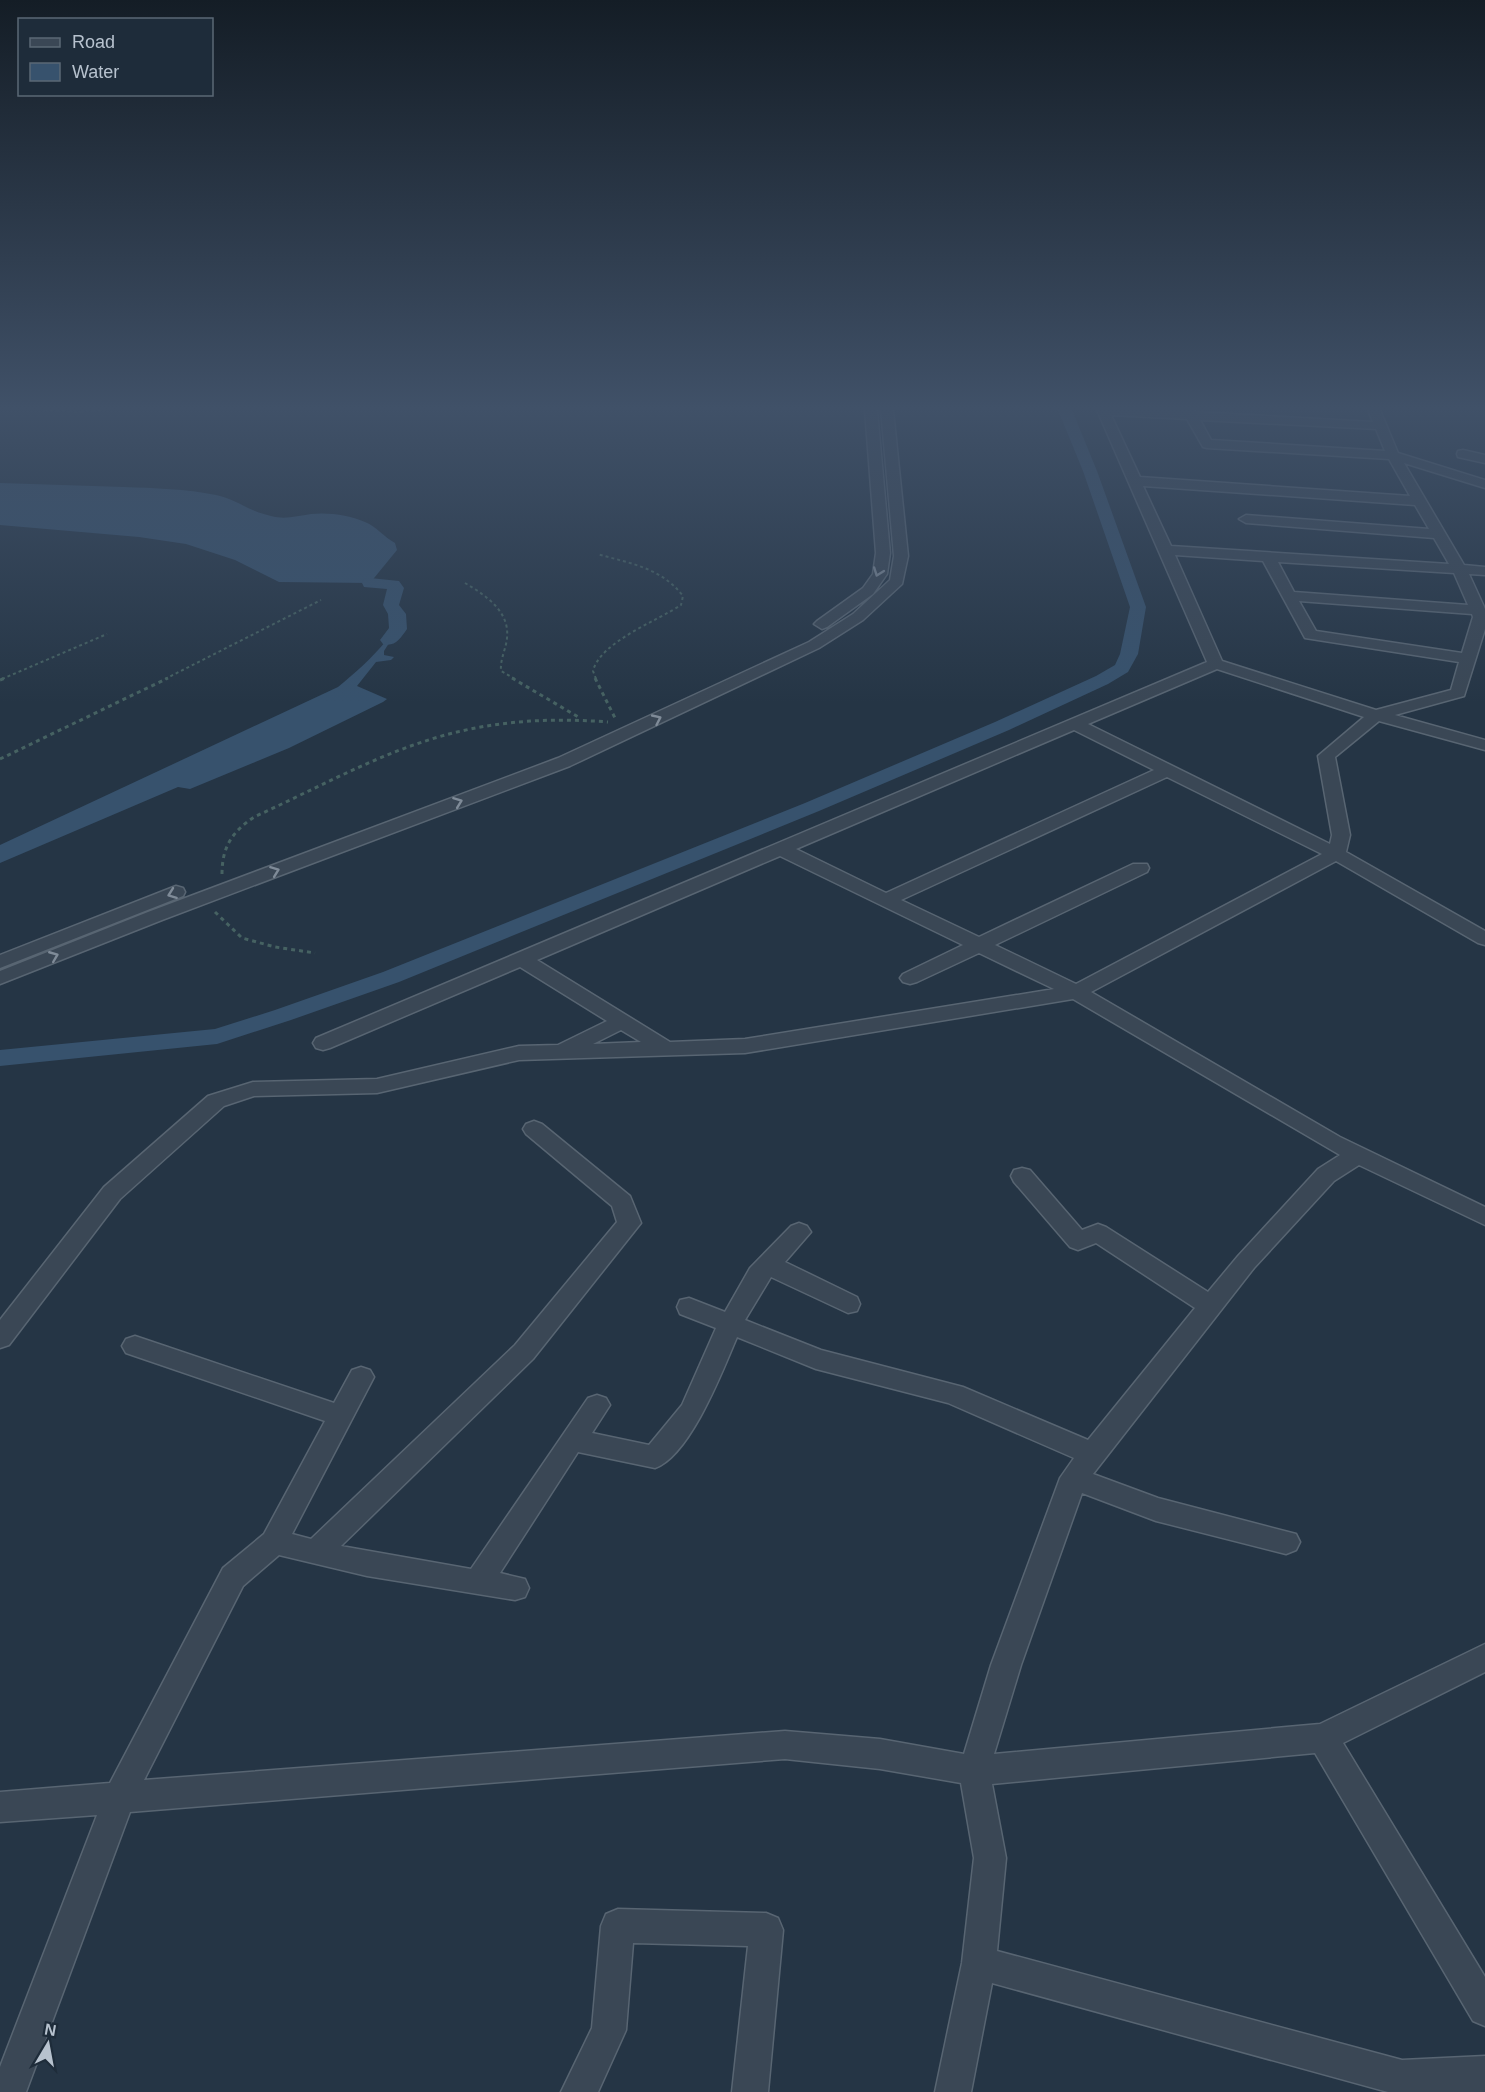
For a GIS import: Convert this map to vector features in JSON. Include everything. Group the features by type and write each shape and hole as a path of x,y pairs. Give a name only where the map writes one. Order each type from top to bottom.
{"street":[{"path":"0,962 112,916 228,881 564,762 625,727 813,645 858,617 897,581 901,556 890,533 886,508"},
{"path":"889,508 890,533"},
{"path":"1147,508 1216,664"},
{"path":"1235,508 1439,534"},
{"path":"1240,509 1271,508"},
{"path":"0,1338 112,1193 216,1101 253,1089 377,1086 519,1053 745,1046 1076,992 1336,854 1341,835 1326,756 1376,715 1458,693 1481,617 1459,569 1423,508"},
{"path":"1165,550 1485,572"},
{"path":"1268,556 1310,635 1468,659"},
{"path":"1290,596 1478,610"},
{"path":"323,1043 1216,664 1376,715 1485,745"},
{"path":"1075,724 1336,854 1485,939"},
{"path":"885,900 1168,770"},
{"path":"781,849 1076,992 1332,1142 1481,1210"},
{"path":"910,978 1140,868"},
{"path":"0,978 203,898 228,881"},
{"path":"522,959 668,1049"},
{"path":"559,1052 623,1021"},
{"path":"316,1551 524,1352 629,1223 622,1202 534,1129"},
{"path":"953,2092 979,1962 990,1858 974,1771 1006,1665 1074,1478 1246,1262 1326,1175 1358,1155"},
{"path":"1022,1176 1078,1241 1098,1233 1211,1306"},
{"path":"572,1440 655,1456 692,1411 730,1325 759,1274 799,1232"},
{"path":"769,1265 848,1304"},
{"path":"689,1307 816,1359 954,1394 1093,1454"},
{"path":"135,1346 340,1416"},
{"path":"8,2092 119,1798 233,1577 273,1542 362,1377"},
{"path":"479,1581 597,1406"},
{"path":"1074,1478 1156,1509 1286,1542"},
{"path":"273,1542 368,1564 515,1588"},
{"path":"0,1807 785,1745 880,1754 974,1771 1323,1738 1485,1657"},
{"path":"1323,1738 1485,2009"},
{"path":"579,2092 609,2030 618,1926 765,1930 750,2092"},
{"path":"979,1962 1401,2085 1485,2073"}],"path":[{"path":"597,554 666,576 677,585 683,596 681,605 611,648 599,657 595,665 592,674 625,727"},
{"path":"465,583 482,592 502,612 507,637 500,661 501,671 584,719"},
{"path":"0,759 150,687 321,600"},
{"path":"0,680 107,634"},
{"path":"228,881 222,856 239,826 369,765 436,738 474,729 549,719 584,719 625,727"},
{"path":"203,898 242,939 315,953"}],"water":[{"path":"0,508 247,508 281,518 317,513 353,518 369,524 395,543 397,550 370,583 279,582 235,560 186,544 139,537 0,525"},
{"path":"391,640 384,655 394,657 391,660 376,662 357,686 387,699 383,702 289,748 190,789 178,787 0,863 0,845 338,687 386,641"}],"waterway":[{"path":"0,1058 217,1036 283,1015 391,977 812,807 1002,726 1102,680 1122,668 1129,654 1138,607 1103,508"},
{"path":"370,583 393,585 396,588 391,605 397,614 398,629 389,640"}]}
